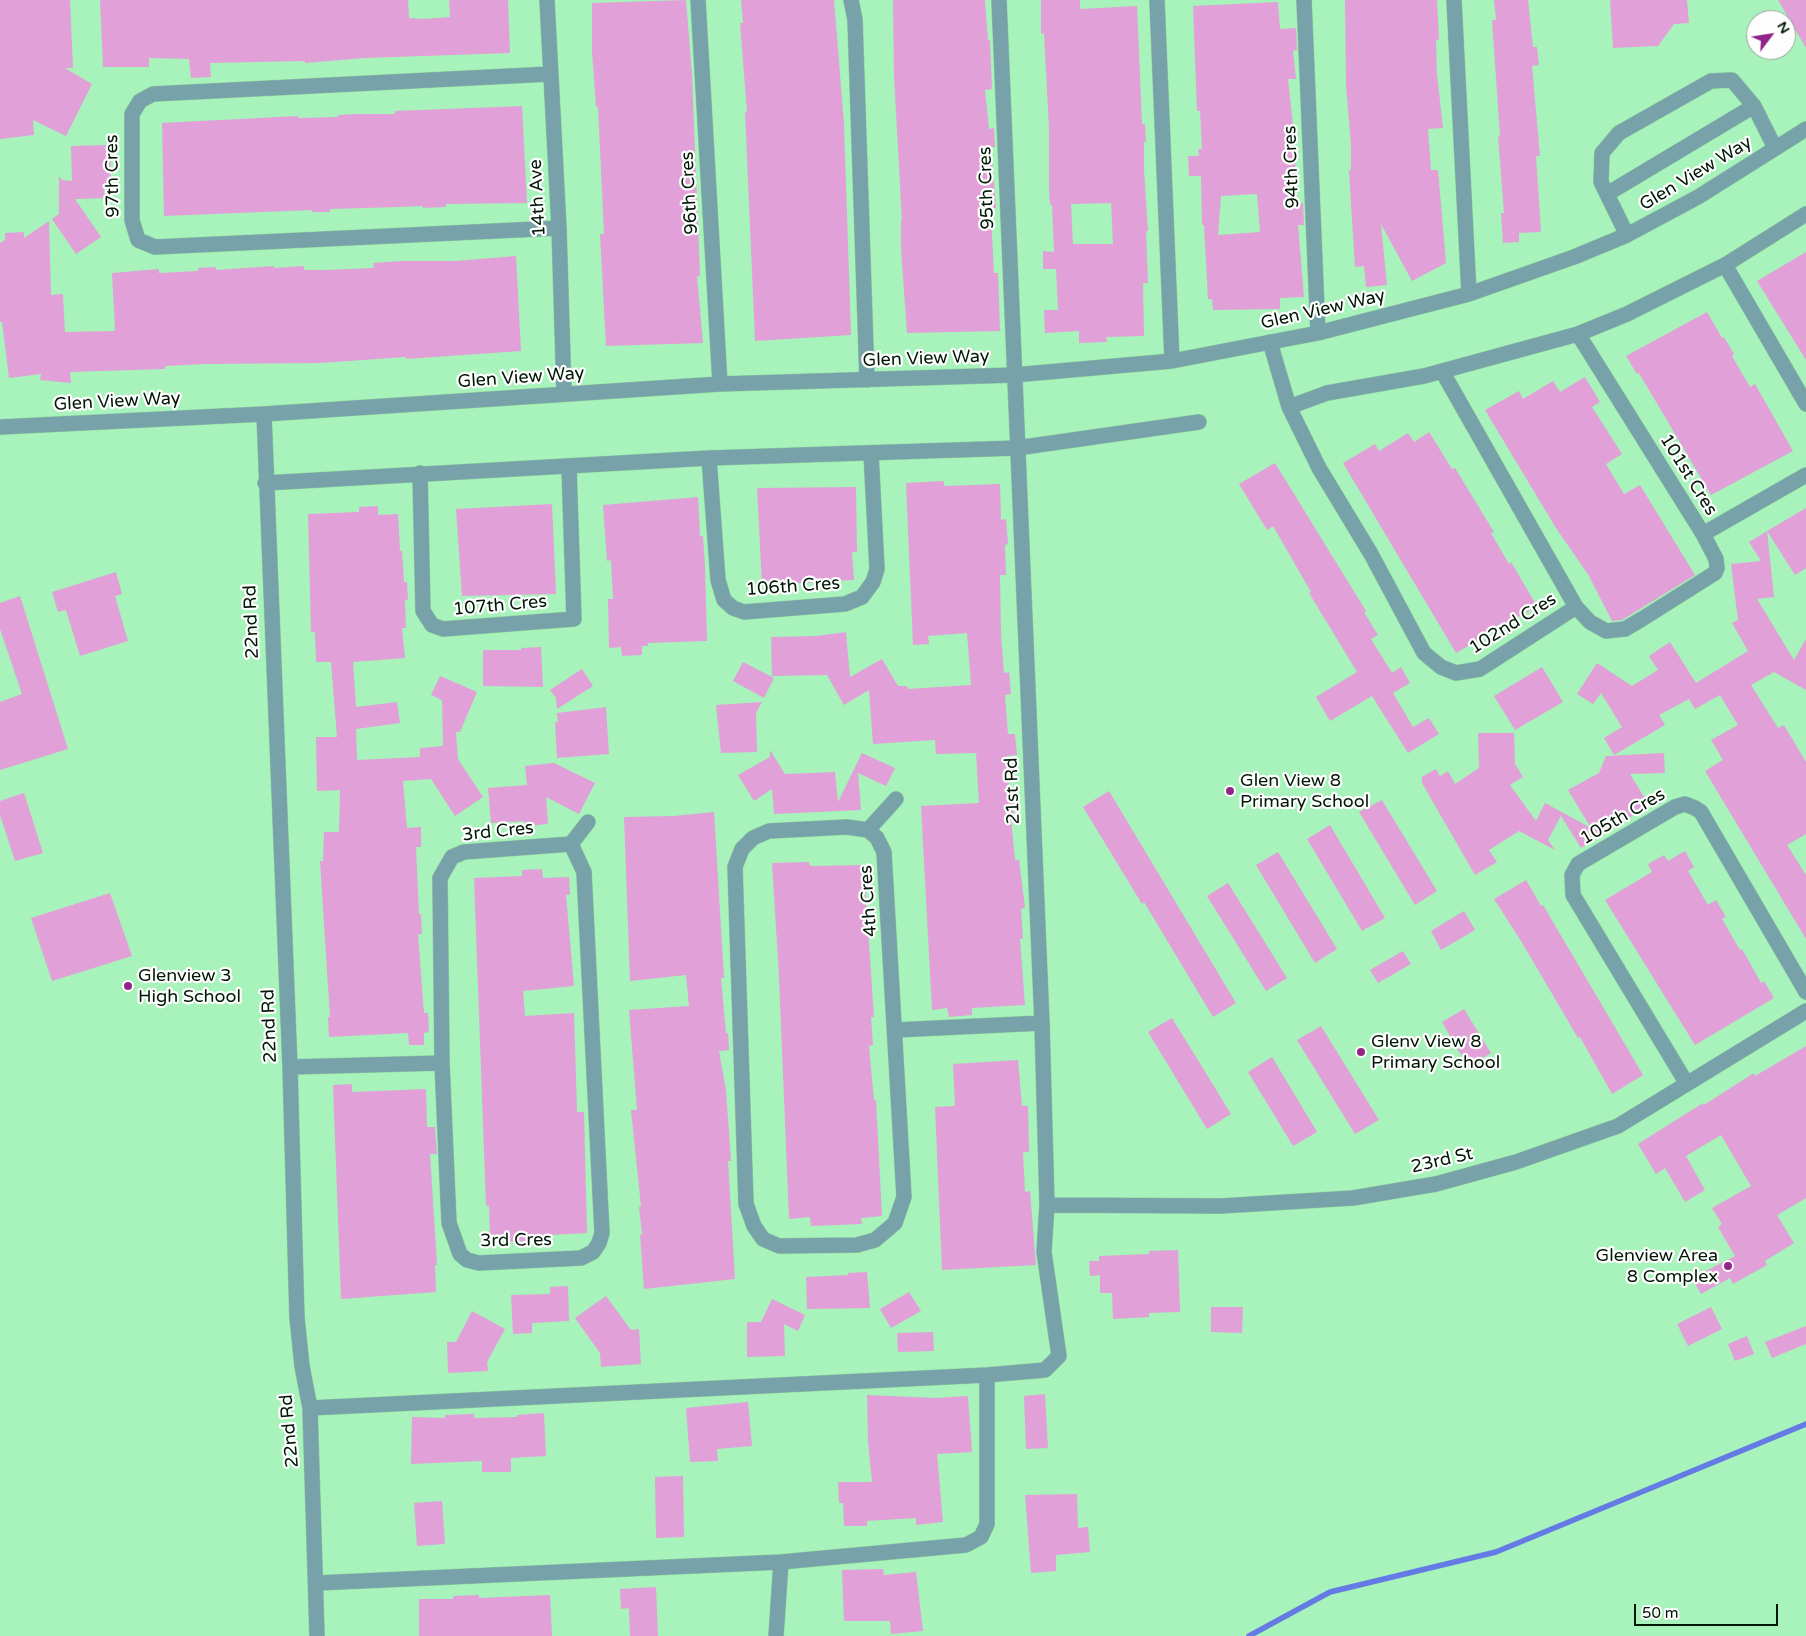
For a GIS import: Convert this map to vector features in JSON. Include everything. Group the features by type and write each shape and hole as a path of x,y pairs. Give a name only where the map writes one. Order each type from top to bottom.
{"street":[{"name":"14th Ave","path":"547,0 559,228 564,393"},
{"name":"96th Cres","path":"698,0 720,384"},
{"path":"851,0 855,20 867,380"},
{"name":"95th Cres","path":"999,0 1014,375"},
{"path":"1157,0 1172,361"},
{"name":"94th Cres","path":"1304,0 1318,332"},
{"path":"1454,0 1469,294"},
{"name":"97th Cres","path":"550,74 153,94 140,101 132,114 132,220 138,240 155,247 559,228"},
{"path":"1627,235 1601,182 1602,153 1619,133 1711,81 1732,80 1754,106 1775,148"},
{"path":"1607,194 1754,106"},
{"name":"Glen View Way","path":"0,427 264,414 720,384 1014,375 1172,361 1318,332 1469,294 1574,258 1627,235 1698,197 1806,128"},
{"path":"1289,407 1327,393 1442,371 1578,334 1627,314 1724,265 1806,214"},
{"path":"1724,265 1806,404"},
{"name":"101st Cres","path":"1578,334 1703,534 1806,475"},
{"name":"102nd Cres","path":"1270,342 1289,407 1319,468 1371,554 1424,653 1441,667 1456,673 1480,669 1576,607 1442,371"},
{"name":"21st Rd","path":"987,1375 1045,1370 1059,1356 1044,1252 1047,1205 1042,1023 1014,375"},
{"name":"22nd Rd","path":"264,414 265,483 290,1068 297,1318 302,1366 310,1408 317,1583 317,1636"},
{"path":"265,483 420,473 569,468 709,458 1018,448 1199,422"},
{"name":"106th Cres","path":"709,458 718,580 724,600 732,608 744,612 845,604 862,597 873,582 878,569 871,453"},
{"name":"107th Cres","path":"420,473 424,611 432,625 443,629 574,619 569,468"},
{"path":"1576,607 1590,622 1606,632 1625,629 1715,573 1717,568 1716,559 1703,534"},
{"path":"868,830 896,799"},
{"name":"105th Cres","path":"1687,1084 1573,895 1572,875 1578,864 1675,807 1685,804 1695,808 1702,812 1806,992"},
{"path":"571,844 588,822"},
{"name":"4th Cres","path":"847,827 868,830 877,838 884,852 896,1030 904,1197 895,1223 875,1240 856,1244 779,1246 763,1239 754,1226 746,1204 735,868 742,850 753,838 769,831 847,827"},
{"name":"3rd Cres","path":"571,844 584,872 602,1233 599,1243 593,1252 581,1258 479,1262 467,1260 460,1254 450,1224 442,1063 440,878 452,856 464,852 571,844"},
{"name":"23rd St","path":"1047,1205 1221,1206 1353,1198 1436,1184 1516,1162 1618,1126 1806,1011"},
{"path":"896,1030 1042,1023"},
{"path":"290,1068 442,1063"},
{"path":"310,1408 987,1375 987,1524 981,1537 966,1545 780,1562 317,1583"},
{"path":"776,1636 780,1562"}],"building":[{"path":"0,0 70,0 73,68 65,68 92,84 66,136 33,120 34,135 0,139"},
{"path":"100,0 408,0 409,18 423,19 450,17 449,0 508,0 510,53 365,58 305,63 305,61 210,63 211,77 191,78 189,59 149,58 149,67 103,67"},
{"path":"686,0 692,74 700,276 697,276 703,343 606,346 600,234 604,234 598,107 596,107 592,51 592,3"},
{"path":"741,0 834,0 844,124 851,335 755,341 745,112 747,112 740,23 743,23"},
{"path":"893,0 985,0 988,40 990,40 992,89 985,90 989,129 994,128 995,147 991,147 996,208 992,208 992,235 994,273 998,273 1000,331 907,333 901,249 902,221 894,76"},
{"path":"1041,0 1080,0 1080,9 1137,6 1142,124 1145,124 1146,142 1144,142 1144,170 1148,231 1146,231 1148,283 1143,283 1144,336 1106,337 1107,342 1079,343 1079,331 1045,333 1044,310 1058,310 1056,269 1043,269 1043,251 1054,252 1052,205 1050,205 1049,187 1049,128 1044,33 1041,34","holes":["1111,203 1113,244 1073,244 1071,204"]},
{"path":"1345,0 1437,0 1439,40 1436,40 1437,74 1443,128 1428,129 1431,170 1438,170 1446,263 1412,281 1381,224 1387,285 1366,287 1364,266 1355,267 1349,170 1351,170 1351,145 1346,86"},
{"path":"1494,0 1528,0 1533,47 1537,47 1539,65 1532,66 1540,156 1536,156 1541,232 1519,233 1519,242 1503,243 1501,213 1504,213 1492,20 1496,20"},
{"path":"1610,0 1687,0 1689,23 1674,24 1658,46 1613,48"},
{"path":"1778,0 1806,0 1806,48 1796,31 1796,10 1784,10"},
{"path":"1278,2 1280,29 1296,28 1297,50 1293,51 1296,79 1288,79 1294,134 1297,203 1303,203 1304,225 1298,225 1304,297 1280,298 1280,309 1213,310 1212,299 1208,299 1204,225 1202,225 1201,176 1189,176 1188,156 1199,156 1198,149 1202,149 1200,111 1197,111 1193,6","holes":["1257,194 1260,232 1218,235 1221,196"]},
{"path":"522,106 527,203 446,204 446,207 423,208 423,206 330,209 330,212 312,212 312,210 164,216 162,123 298,116 298,118 338,117 338,115 356,114 395,114 395,111"},
{"path":"110,145 111,186 104,186 105,198 75,199 101,237 76,254 52,219 59,214 59,176 62,180 72,181 71,146"},
{"path":"49,221 51,295 63,294 65,332 115,331 112,273 159,269 159,273 198,271 198,268 216,267 216,270 274,266 274,268 304,266 304,270 374,268 373,263 455,261 516,256 521,351 406,359 406,357 320,363 205,364 165,366 165,369 70,372 71,383 40,380 41,374 9,378 2,322 0,322 0,243 5,240 5,233 24,232 24,238"},
{"path":"1806,252 1806,360 1757,281"},
{"path":"1707,312 1734,354 1732,356 1750,387 1755,384 1793,451 1711,495 1639,373 1637,374 1626,356"},
{"path":"1585,377 1600,402 1592,407 1622,454 1606,464 1624,494 1640,485 1695,575 1622,620 1612,621 1589,576 1556,528 1485,410 1519,391 1523,399 1553,381 1560,392"},
{"path":"1429,432 1452,469 1455,468 1494,532 1491,533 1509,564 1511,562 1537,606 1456,653 1343,463 1375,444 1379,451 1408,433 1414,442"},
{"path":"1275,463 1366,611 1364,612 1378,635 1371,639 1392,673 1401,667 1410,683 1393,693 1413,727 1429,718 1439,734 1408,753 1372,696 1330,721 1316,697 1357,672 1309,593 1311,592 1273,526 1267,530 1239,484"},
{"path":"944,481 944,486 1000,484 1001,520 1006,519 1008,544 1005,545 1006,575 1000,575 1001,634 1004,673 1009,672 1011,694 1005,695 1008,734 1015,734 1017,755 1007,756 1010,802 1013,801 1014,819 1011,819 1015,860 1019,860 1025,908 1021,909 1023,939 1020,939 1025,1005 972,1008 972,1015 949,1017 947,1008 932,1010 921,806 979,803 976,753 936,754 935,740 873,744 869,690 844,705 827,675 772,676 771,637 817,636 846,632 850,677 882,659 898,686 907,686 908,689 971,685 967,633 928,636 929,644 913,645 906,483"},
{"path":"856,487 857,552 852,552 854,580 762,585 757,488"},
{"path":"698,497 700,536 703,536 705,566 707,641 648,643 648,646 642,646 642,655 622,656 621,647 609,648 608,599 613,599 611,560 607,561 603,505"},
{"path":"552,504 556,594 462,596 456,509"},
{"path":"378,506 378,515 398,514 400,551 402,551 404,582 407,582 408,600 405,600 406,628 402,628 405,658 353,662 356,707 397,702 400,723 356,729 357,760 420,757 420,748 443,746 442,700 431,695 440,676 477,692 460,732 456,732 458,759 483,797 455,816 431,779 403,781 407,828 421,827 421,847 416,847 419,914 421,914 422,934 418,934 424,1013 428,1013 429,1032 424,1033 424,1045 409,1045 408,1033 329,1037 328,1017 330,1017 320,861 323,861 324,832 339,832 340,790 317,791 316,737 337,737 331,662 316,662 315,632 311,632 308,514 359,512 359,507"},
{"path":"1806,508 1806,568 1795,575 1767,531"},
{"path":"1767,531 1774,597 1757,599 1794,660 1806,639 1806,690 1774,672 1751,685 1778,728 1784,725 1806,762 1806,834 1787,845 1806,875 1806,939 1705,771 1723,760 1711,740 1738,725 1720,695 1695,709 1689,699 1659,715 1665,725 1614,755 1604,738 1622,727 1601,693 1593,704 1577,694 1597,663 1632,686 1658,670 1649,656 1670,642 1696,683 1748,651 1732,623 1738,620 1731,564 1761,561 1749,542"},
{"path":"116,572 122,594 115,596 128,641 80,656 66,610 58,612 52,592"},
{"path":"20,596 68,749 0,770 0,702 22,694 0,629 0,603"},
{"path":"541,647 543,687 483,686 483,650 521,650 521,648"},
{"path":"743,662 774,678 764,698 733,681"},
{"path":"1542,667 1563,702 1515,730 1494,696"},
{"path":"582,669 593,686 557,709 556,698 550,690"},
{"path":"762,702 756,713 757,752 721,753 716,705"},
{"path":"606,707 609,754 557,758 555,722 558,722 557,713"},
{"path":"1478,733 1514,733 1515,764 1523,777 1510,785 1536,821 1545,803 1591,828 1568,790 1599,773 1606,756 1664,753 1665,773 1630,774 1649,805 1581,848 1561,816 1548,840 1555,850 1519,831 1489,850 1497,862 1475,875 1422,783 1422,777 1436,769 1440,776 1448,771 1455,784 1479,768"},
{"path":"770,750 785,774 835,772 838,802 862,753 895,768 886,786 858,773 861,810 774,814 772,789 754,801 738,775 770,757"},
{"path":"554,763 595,783 579,814 546,797 548,824 525,826 524,821 491,823 488,788 527,785 525,766"},
{"path":"1109,791 1236,1003 1213,1017 1144,902 1142,904 1083,807"},
{"path":"24,793 43,853 15,861 0,815 0,801"},
{"path":"1382,800 1437,891 1415,905 1359,812"},
{"path":"714,812 724,978 721,978 729,1050 719,1051 726,1090 731,1161 728,1161 735,1279 644,1289 640,1235 642,1234 639,1207 641,1206 631,1110 637,1110 629,1010 689,1006 686,975 630,981 624,817 674,816"},
{"path":"1330,825 1385,918 1362,931 1307,839"},
{"path":"1685,851 1694,867 1688,871 1708,905 1716,900 1726,917 1722,919 1740,950 1742,949 1761,983 1764,981 1774,998 1695,1045 1605,900 1652,872 1648,864 1664,855 1668,861"},
{"path":"1278,852 1337,949 1315,963 1256,865"},
{"path":"809,862 810,866 867,865 867,885 865,885 874,1017 871,1017 873,1045 869,1046 874,1100 876,1100 882,1216 861,1218 862,1224 811,1226 810,1217 789,1219 779,977 772,863"},
{"path":"542,869 543,878 569,877 570,895 566,895 574,986 523,991 525,1016 574,1013 577,1112 584,1112 587,1233 531,1236 531,1241 506,1242 505,1234 490,1235 489,1205 486,1206 474,878 522,876 522,870"},
{"path":"1526,880 1541,906 1543,905 1643,1075 1612,1094 1580,1037 1578,1038 1494,899"},
{"path":"1228,883 1287,978 1266,991 1207,896"},
{"path":"110,893 132,956 52,981 31,918"},
{"path":"1464,911 1475,930 1441,950 1431,931"},
{"path":"1403,951 1411,964 1378,983 1370,970"},
{"path":"1464,1009 1491,1053 1468,1067 1442,1022"},
{"path":"1172,1018 1231,1114 1207,1129 1148,1032"},
{"path":"1321,1026 1379,1120 1355,1134 1297,1040"},
{"path":"1806,1046 1806,1198 1777,1215 1794,1243 1765,1261 1767,1265 1733,1284 1730,1278 1701,1294 1692,1278 1735,1256 1718,1227 1722,1224 1712,1208 1751,1186 1721,1135 1686,1156 1705,1190 1685,1202 1665,1168 1656,1174 1638,1144 1754,1073 1755,1076"},
{"path":"1272,1057 1317,1132 1293,1146 1248,1072"},
{"path":"1018,1060 1022,1106 1028,1106 1029,1152 1023,1152 1025,1192 1030,1191 1036,1265 942,1270 935,1107 955,1106 953,1064"},
{"path":"352,1084 352,1092 426,1089 427,1127 435,1127 437,1154 430,1154 437,1265 435,1265 436,1292 341,1299 333,1085"},
{"path":"1178,1250 1180,1312 1149,1313 1149,1317 1113,1319 1112,1293 1100,1293 1100,1275 1090,1276 1089,1261 1099,1261 1099,1256 1149,1254 1149,1251"},
{"path":"867,1272 870,1308 807,1309 806,1277"},
{"path":"568,1286 569,1321 532,1323 532,1333 513,1334 511,1295 550,1294 550,1287"},
{"path":"909,1292 921,1311 891,1328 880,1309"},
{"path":"606,1296 631,1330 639,1329 641,1364 601,1367 600,1353 575,1318"},
{"path":"772,1299 805,1315 798,1331 784,1324 785,1356 747,1357 747,1322 761,1322"},
{"path":"1211,1307 1243,1307 1242,1333 1211,1332"},
{"path":"1711,1307 1722,1329 1688,1346 1677,1324"},
{"path":"472,1311 505,1329 487,1362 488,1371 448,1373 447,1342 456,1342"},
{"path":"1806,1326 1806,1344 1772,1358 1765,1342"},
{"path":"933,1332 934,1351 898,1352 897,1333"},
{"path":"1747,1336 1754,1354 1735,1361 1728,1344"},
{"path":"1045,1394 1048,1448 1026,1449 1024,1396"},
{"path":"867,1395 935,1398 968,1396 972,1452 937,1454 943,1522 916,1525 916,1518 867,1521 867,1526 844,1526 843,1503 839,1503 838,1482 872,1482 868,1442"},
{"path":"748,1402 752,1446 717,1449 718,1461 690,1462 686,1408"},
{"path":"544,1413 546,1456 511,1458 511,1472 482,1472 482,1461 411,1464 412,1417 445,1418 445,1415 474,1414 474,1418 517,1417 517,1415"},
{"path":"683,1476 684,1537 656,1538 655,1477"},
{"path":"1077,1494 1078,1528 1088,1527 1090,1552 1056,1555 1056,1571 1031,1573 1025,1495"},
{"path":"442,1501 445,1544 417,1546 414,1503"},
{"path":"883,1569 884,1575 916,1572 923,1631 891,1634 890,1621 844,1621 842,1570"},
{"path":"656,1587 658,1636 630,1636 629,1608 621,1609 620,1589"},
{"path":"479,1595 479,1598 550,1595 552,1636 419,1636 419,1599 453,1599 453,1596"}],"waterway":[{"path":"1249,1636 1330,1592 1496,1552 1806,1424"}],"place":[{"name":"Glen View 8 Primary School","path":"1230,791"},
{"name":"Glenview 3 High School","path":"128,986"},
{"name":"Glenv View 8 Primary School","path":"1361,1052"},
{"name":"Glenview Area 8 Complex","path":"1728,1266"}]}
